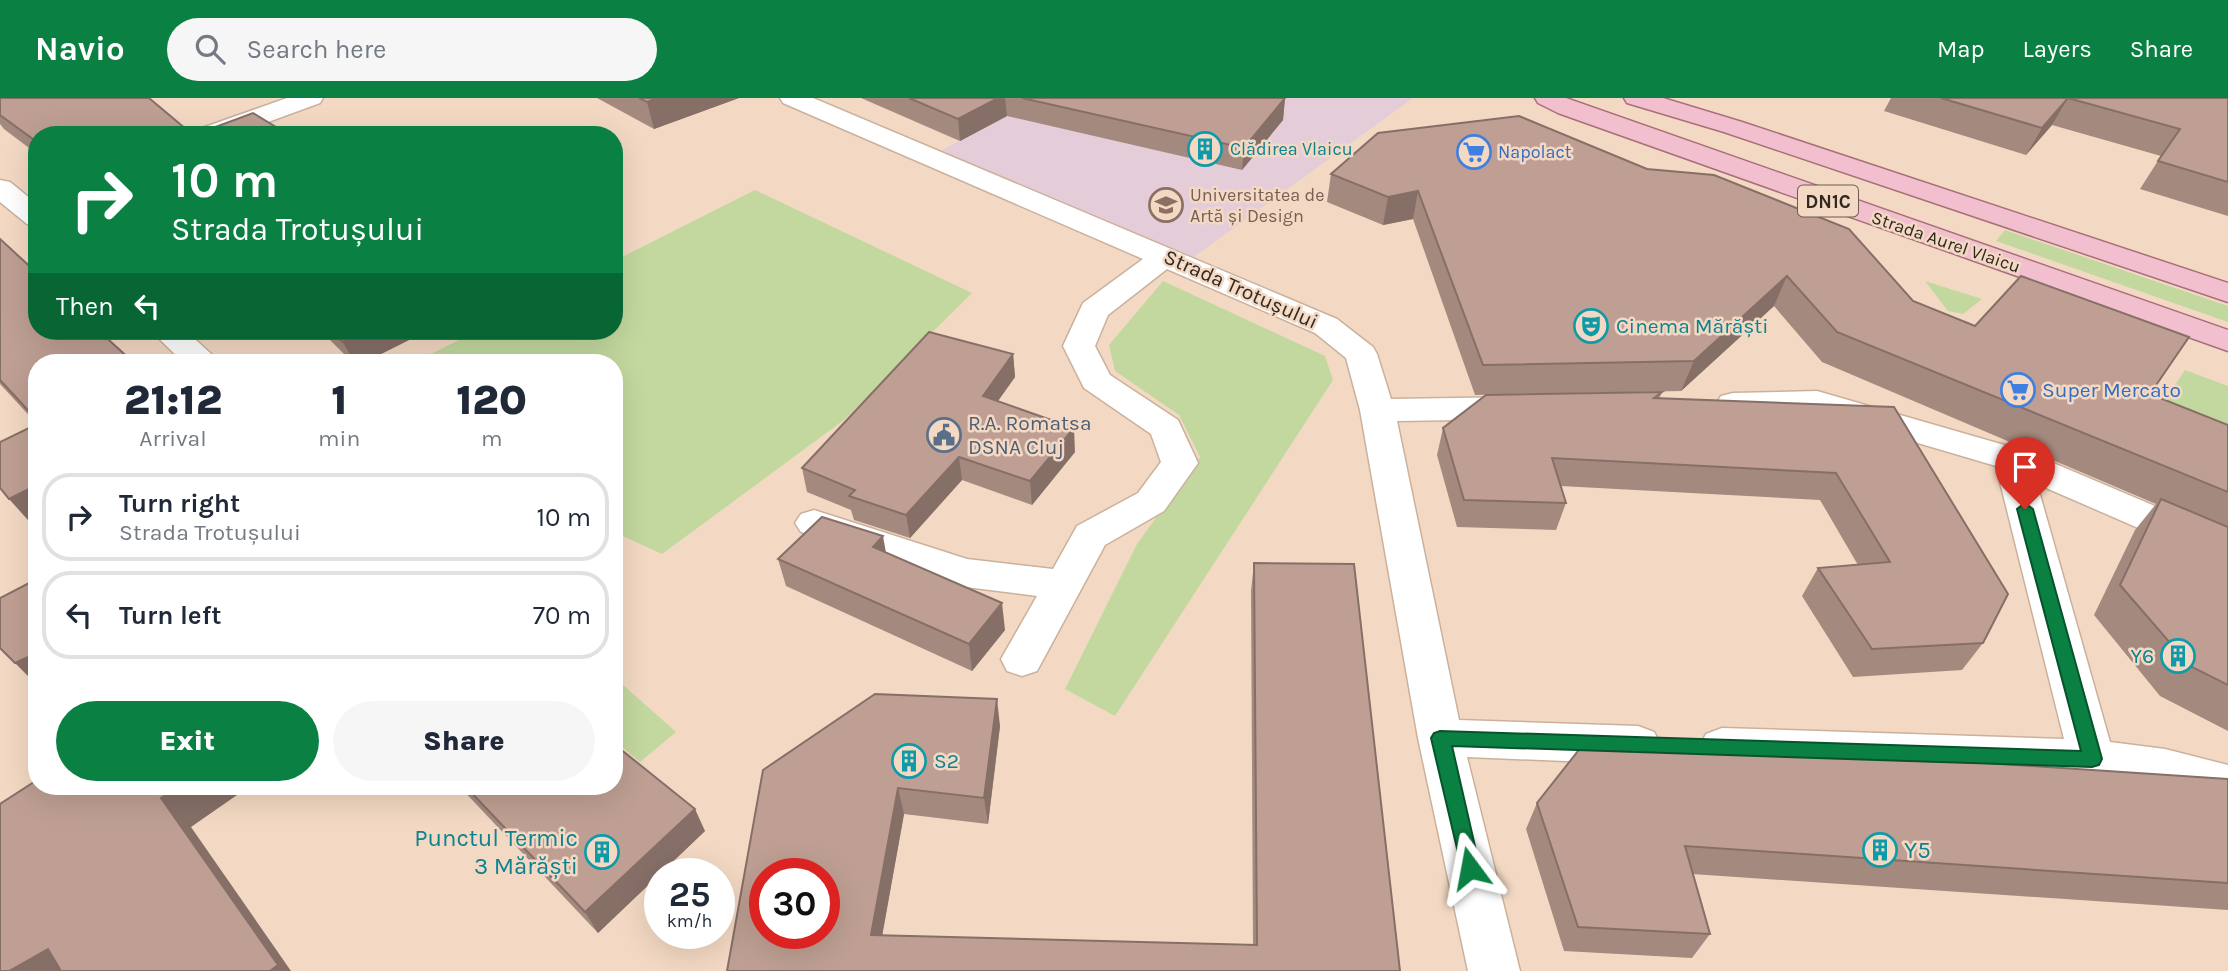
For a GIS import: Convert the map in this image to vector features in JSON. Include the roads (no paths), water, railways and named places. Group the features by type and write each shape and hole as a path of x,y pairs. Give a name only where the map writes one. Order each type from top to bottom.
{"main road":[{"name":"Strada Aurel Vlaicu","path":"1532,98 1557,103 2228,341"},
{"name":"Strada Aurel Vlaicu","path":"1647,99 2228,293"}],"street":[{"path":"233,126 311,98"},
{"name":"Strada Trotușului","path":"792,98 1166,256 1326,327 1361,354 1377,410 1440,738 1494,971"},
{"path":"261,116 276,126"},
{"path":"1022,659 1091,536 1151,502 1180,463 1167,428 1096,381 1079,346 1094,310 1166,256"},
{"path":"177,340 194,354"},
{"path":"1699,405 1817,402 2012,459 2228,553"},
{"path":"1377,410 1560,407"},
{"path":"2012,459 2092,759"},
{"path":"814,523 965,573 1064,585"},
{"path":"1440,738 2092,759 2165,768 2228,785"}],"place":[{"name":"Clădirea Vlaicu","path":"1205,149"},
{"name":"Napolact","path":"1474,152"},
{"name":"Universitatea de Artă și Design","path":"1166,205"},
{"name":"Cinema Mărăști","path":"1591,326"},
{"name":"Super Mercato","path":"2018,390"},
{"name":"R.A. Romatsa DSNA Cluj","path":"944,435"},
{"name":"Y6","path":"2178,656"},
{"name":"S2","path":"909,761"},
{"name":"Y5","path":"1880,850"},
{"name":"Punctul Termic 3 Mărăști","path":"602,852"}]}
